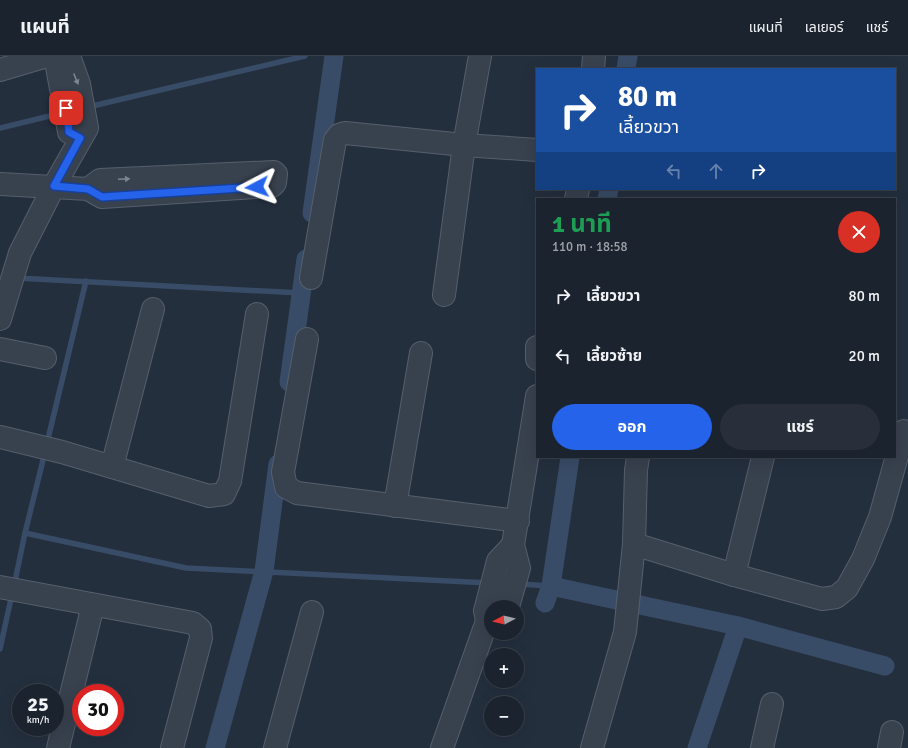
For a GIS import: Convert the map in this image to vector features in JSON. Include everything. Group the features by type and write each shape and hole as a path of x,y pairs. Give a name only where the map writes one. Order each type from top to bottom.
{"street":[{"path":"0,70 48,56"},
{"path":"54,56 74,105"},
{"path":"0,319 20,253 79,133 74,105 69,56"},
{"path":"444,295 464,145 480,56"},
{"path":"593,68 594,56"},
{"path":"311,278 335,140 339,135 345,134 536,150"},
{"path":"0,184 88,189 102,197 272,186 275,183 276,174 274,172 100,180 88,189"},
{"path":"112,466 153,309"},
{"path":"0,437 112,466 209,496 224,494 230,480 257,314"},
{"path":"307,339 283,472 286,487 298,493 518,521"},
{"path":"0,349 46,358"},
{"path":"395,506 421,353"},
{"path":"510,600 519,568 513,545 536,403"},
{"path":"634,544 734,575 822,599 836,597 846,588 863,559 880,517 904,431"},
{"path":"592,748 625,632 634,544 636,470 638,458"},
{"path":"734,575 763,458"},
{"path":"491,600 498,561 513,545"},
{"path":"0,587 193,622 200,629 201,638 172,748"},
{"path":"58,748 93,605"},
{"path":"275,748 312,612"},
{"path":"442,748 484,627"},
{"path":"762,748 772,704"}],"waterway":[{"path":"88,107 305,56"},
{"path":"312,213 334,56"},
{"path":"626,68 628,56"},
{"path":"0,128 62,113"},
{"path":"607,198 609,190"},
{"path":"289,382 306,259"},
{"path":"16,278 301,293"},
{"path":"47,443 86,281"},
{"path":"45,452 25,533 186,568 489,583"},
{"path":"545,603 551,586 570,458"},
{"path":"215,748 264,571 278,464"},
{"path":"14,586 25,533"},
{"path":"519,584 551,586"},
{"path":"551,586 738,626 885,666"},
{"path":"0,649 12,594"},
{"path":"697,748 738,626"}],"route":[{"path":"66,108 69,132 80,138 54,186 88,189 102,197 257,187"}]}
